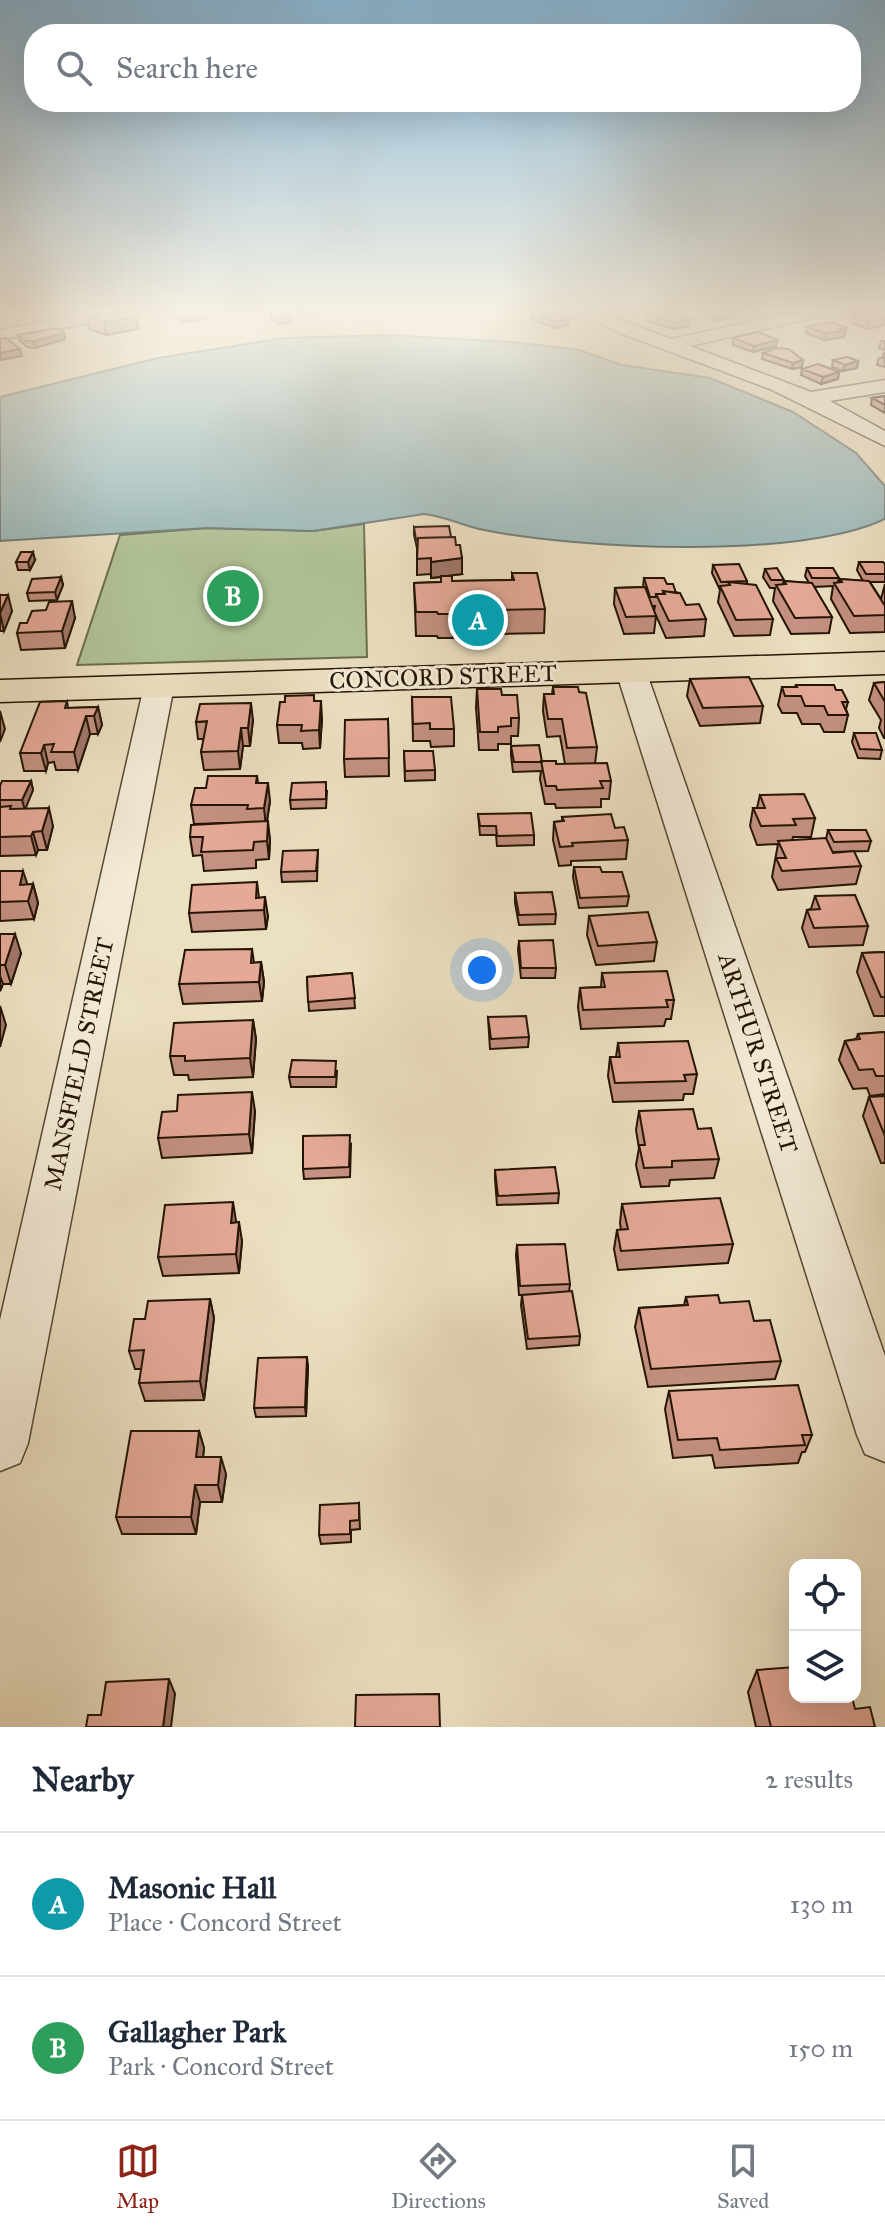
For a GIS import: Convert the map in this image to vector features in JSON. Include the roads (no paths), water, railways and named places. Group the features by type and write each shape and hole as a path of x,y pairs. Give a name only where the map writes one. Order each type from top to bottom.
{"main road":[{"name":"CONCORD STREET","path":"0,691 885,663"}],"street":[{"path":"803,395 885,440"},
{"path":"811,398 832,395"},
{"name":"ARTHUR STREET","path":"631,671 885,1435"},
{"name":"MANSFIELD STREET","path":"0,1443 159,686"}],"water":[{"path":"751,395 793,412 856,453 885,486 885,519 847,532 800,541 745,546 629,546 574,542 484,530 424,514 313,531 207,528 0,541 0,397"}],"place":[{"name":"Gallagher Park","path":"233,596"},
{"name":"Masonic Hall","path":"478,620"}]}
